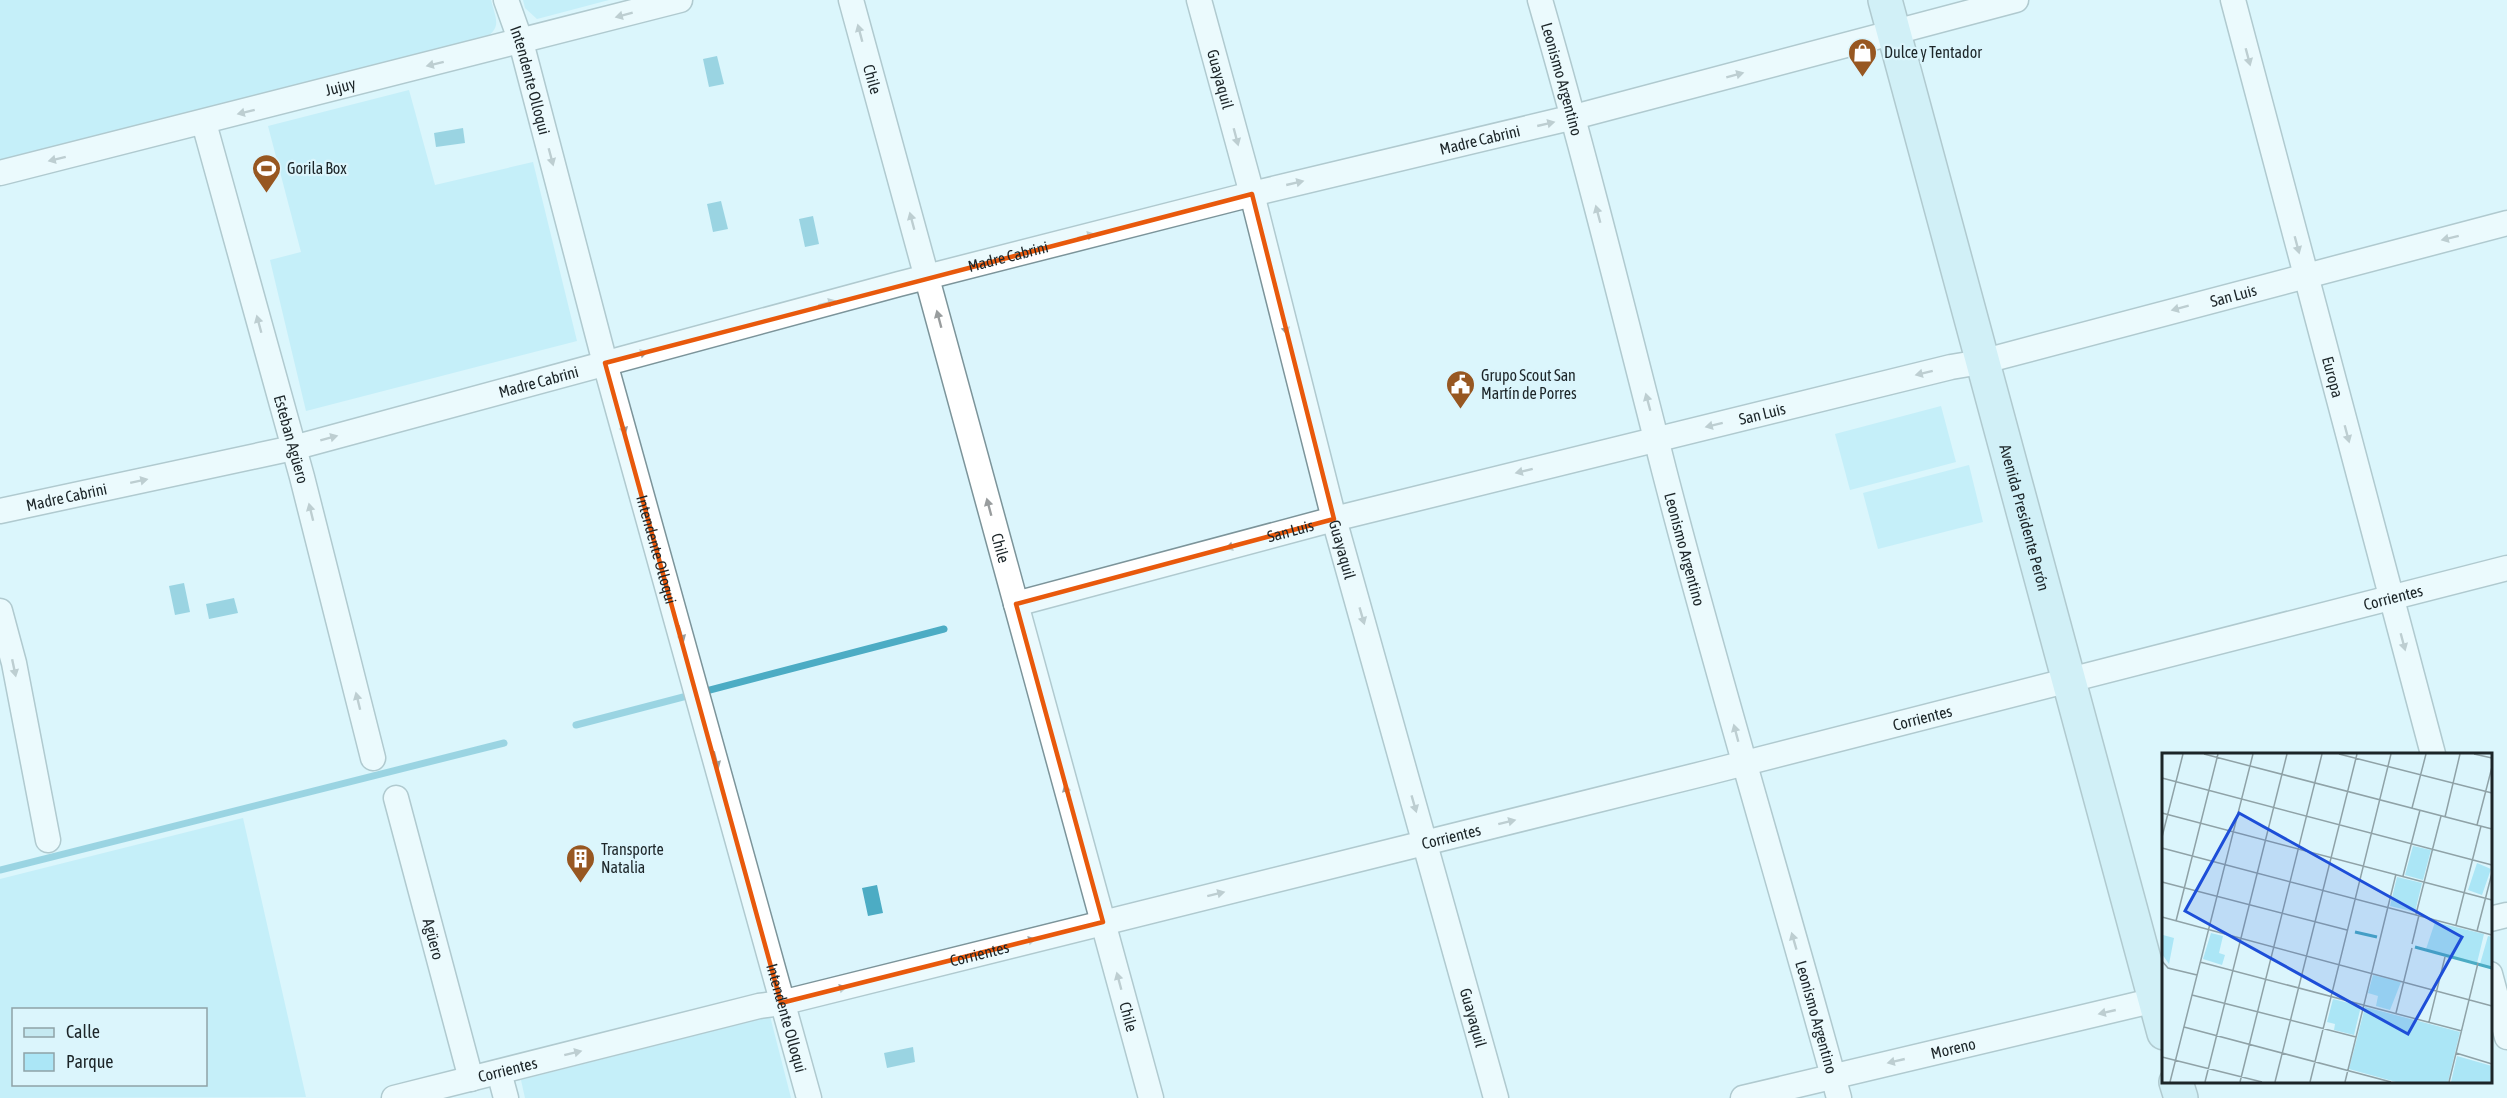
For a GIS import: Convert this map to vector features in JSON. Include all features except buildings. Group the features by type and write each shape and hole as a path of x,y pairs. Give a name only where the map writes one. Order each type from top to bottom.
{"main road":[{"name":"Avenida Presidente Perón","path":"1885,0 1981,362 2159,999 2162,1025"},
{"path":"2176,1083 2181,1098"}],"street":[{"name":"Intendente Olloqui","path":"506,0 521,42 605,363 809,1098"},
{"name":"Jujuy","path":"0,173 204,123 680,0"},
{"name":"Chile","path":"851,0 1151,1098"},
{"name":"Guayaquil","path":"1199,0 1252,194 1334,519 1496,1098"},
{"name":"Leonismo Argentino","path":"1540,0 1574,117 1744,763 1836,1087"},
{"name":"Madre Cabrini","path":"0,512 293,448 928,277 1252,194 1574,117 2016,0"},
{"name":"Europa","path":"2233,0 2433,753"},
{"name":"Esteban Agüero","path":"204,123 293,448 373,758"},
{"name":"San Luis","path":"1016,604 1334,519 1658,438 1951,367 1981,362 2507,223"},
{"name":"Corrientes","path":"394,1098 1744,763 2507,568"},
{"path":"0,611 14,663 48,840"},
{"name":"Agüero","path":"396,798 471,1079"},
{"path":"2492,919 2507,915"},
{"path":"2492,981 2507,1037"},
{"name":"Moreno","path":"1743,1098 1836,1087 2159,999"},
{"path":"499,1072 506,1098"}],"highlighted area":[{"path":"1252,194 1334,519 1016,604 1103,922 781,1003 605,363"}],"green space":[{"path":"0,0 491,0 496,24 492,32 481,42 0,162"},
{"path":"523,0 609,0 537,19 525,8"},
{"path":"409,90 435,185 533,162 577,341 306,411 270,260 301,252 268,126"},
{"path":"1941,406 1956,462 1850,490 1835,434"},
{"path":"1969,465 1983,522 1878,549 1863,493"},
{"path":"243,818 306,1097 0,1098 0,879"},
{"path":"770,1016 791,1098 525,1098 521,1080"}],"shaded area":[{"path":"717,56 724,84 709,87 703,59"},
{"path":"463,128 465,143 436,147 434,133"},
{"path":"721,201 728,229 713,232 707,204"},
{"path":"813,216 819,244 805,247 799,219"},
{"path":"184,583 190,612 175,615 169,586"},
{"path":"234,598 238,613 209,619 206,604"},
{"path":"877,885 883,913 868,916 862,888"},
{"path":"913,1047 915,1062 887,1068 884,1053"}],"waterway":[{"path":"576,725 944,629"},
{"path":"0,870 504,743"}],"place":[{"name":"Dulce y Tentador","path":"1863,78"},
{"name":"Gorila Box","path":"266,194"},
{"name":"Grupo Scout San Martín de Porres","path":"1460,410"},
{"name":"Transporte Natalia","path":"580,884"}]}
